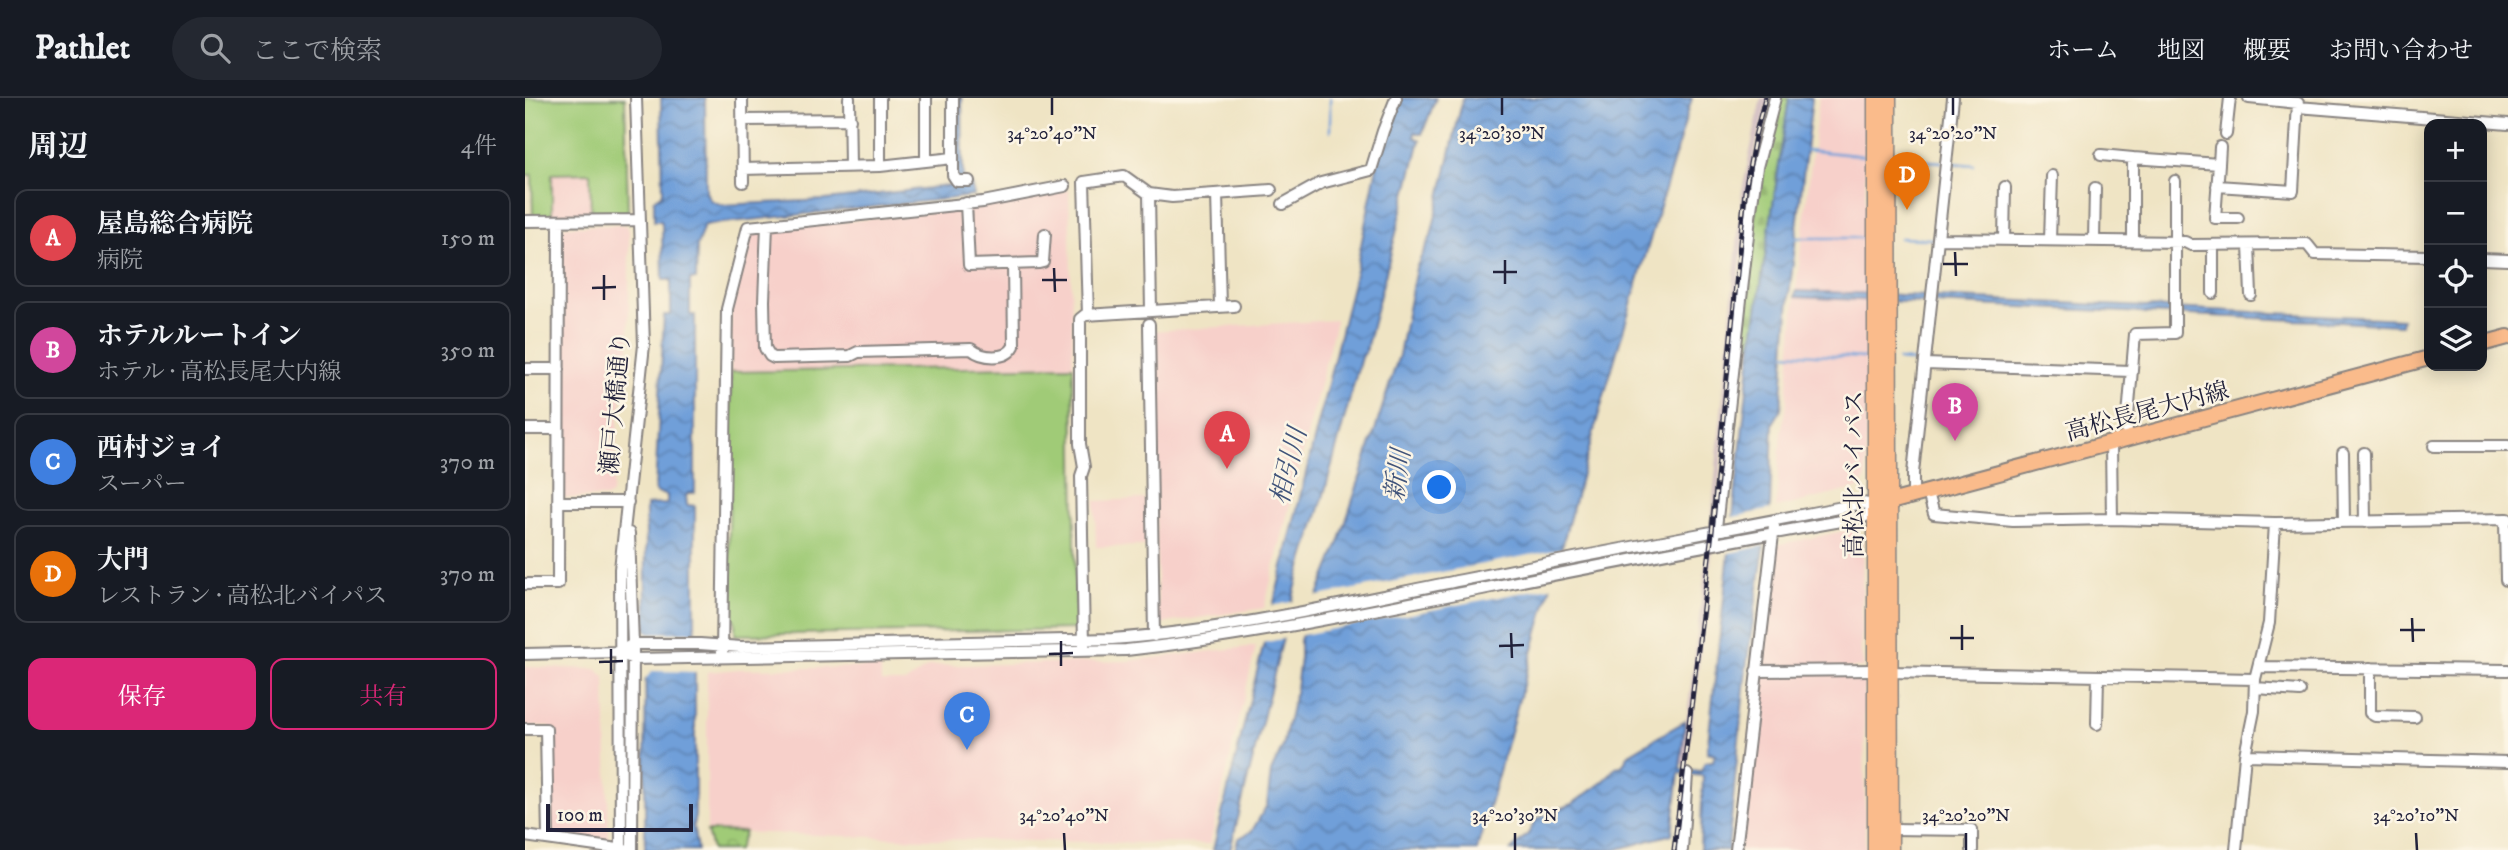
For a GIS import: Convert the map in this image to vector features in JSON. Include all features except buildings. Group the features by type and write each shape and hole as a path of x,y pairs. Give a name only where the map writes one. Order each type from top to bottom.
{"highway":[{"name":"高松北バイパス","path":"1876,98 1882,504"},
{"name":"高松北バイパス","path":"1876,850 1881,671 1888,98"},
{"name":"高松北バイパス","path":"1881,671 1890,850"}],"main road":[{"path":"2487,343 2508,337"},
{"name":"高松長尾大内線","path":"1882,504 2424,359"}],"street":[{"name":"瀬戸大橋通り","path":"621,850 619,569 644,345 636,98"},
{"path":"742,98 743,182"},
{"path":"849,98 850,167"},
{"path":"880,98 880,166"},
{"path":"926,98 926,161"},
{"path":"953,98 954,179 969,181"},
{"path":"1283,204 1321,183 1371,170 1396,98"},
{"path":"1721,536 1750,217 1757,167 1775,98"},
{"path":"1913,497 1913,473 1953,98"},
{"path":"2226,134 2230,98"},
{"path":"2217,186 2293,191 2298,103 2249,98"},
{"path":"2298,107 2508,124"},
{"path":"742,120 850,119"},
{"path":"2220,147 2215,218 2238,218"},
{"path":"2101,155 2219,164"},
{"path":"743,169 880,166 953,158"},
{"path":"2133,158 2133,241"},
{"path":"1088,314 1084,182 1124,176 1149,194 1172,198 1271,190"},
{"path":"2050,240 2052,176"},
{"path":"2112,519 2119,442 2135,334 2175,333 2175,181"},
{"path":"722,658 727,309 748,227 983,202 1065,186"},
{"path":"2004,240 2005,187"},
{"path":"2094,241 2095,188"},
{"path":"1149,194 1151,311"},
{"path":"1217,194 1220,306"},
{"path":"965,203 969,265 1043,262 1045,234"},
{"path":"525,222 640,220"},
{"path":"525,584 558,584 559,221"},
{"path":"767,225 765,348 774,358 850,356 858,352 971,349 979,356 1005,355 1011,352 1014,346 1013,265"},
{"path":"1938,239 2133,241 2213,245 2307,244 2315,254 2424,256"},
{"path":"2213,245 2213,293"},
{"path":"2249,245 2251,295"},
{"path":"2487,259 2508,260"},
{"path":"1084,645 1081,476 1084,467 1080,444 1080,319 1088,314 1234,306"},
{"path":"1149,324 1154,636"},
{"path":"1925,364 2131,371"},
{"path":"525,369 559,369"},
{"path":"525,429 557,429"},
{"path":"2434,446 2508,446"},
{"path":"2343,453 2344,522"},
{"path":"2364,453 2365,522"},
{"path":"1928,493 1934,514 2013,521 2112,519 2275,523 2506,519 2506,580"},
{"path":"558,502 628,502"},
{"name":"瀬戸大橋通り","path":"628,502 638,644 630,850"},
{"path":"619,652 638,644 1175,645 1264,632 1634,558 1772,520 1863,503 1882,504"},
{"path":"525,654 619,652 638,659 700,659 1084,645 1268,619 1637,545 1771,533 1864,517 1882,504"},
{"path":"1735,850 1772,520"},
{"path":"2236,850 2255,684 2269,623 2275,523"},
{"path":"2258,667 2508,670"},
{"path":"2370,668 2369,713 2375,716 2415,717"},
{"path":"1756,670 2098,676 2255,684 2300,691"},
{"path":"2097,724 2098,676"},
{"path":"525,729 546,729 548,839"},
{"path":"2245,755 2508,762"},
{"path":"1682,850 1687,774"},
{"path":"1890,829 1972,831 1972,850"},
{"path":"525,836 630,850"}],"shaded area":[{"path":"1761,98 1769,98 1758,137 1748,191 1713,544 1687,765 1681,764 1710,532 1742,191"},
{"path":"1819,98 1865,98 1866,478 1859,488 1776,508 1795,297"},
{"path":"590,173 591,216 552,217 551,174"},
{"path":"1069,190 1073,366 731,372 731,309 752,232 978,207"},
{"path":"625,225 629,230 629,357 619,414 612,494 608,497 565,498 562,494 562,230 566,226"},
{"path":"1336,320 1264,608 1158,624 1153,331"},
{"path":"1145,499 1145,546 1096,547 1095,501"},
{"path":"1854,529 1863,538 1861,652 1864,668 1759,668 1775,545"},
{"path":"1256,646 1210,844 925,839 707,831 707,672 881,667 881,682 906,682 929,666 1128,661"},
{"path":"525,667 597,669 605,677 609,842 555,836 552,833 550,726 525,726"},
{"path":"1758,672 1864,672 1865,850 1739,850"}],"green space":[{"path":"525,98 625,98 628,210 624,215 591,216 590,173 552,174 552,217 533,218 532,175 525,175"},
{"path":"1779,98 1789,98 1752,344 1740,343 1761,166"},
{"path":"1073,366 1076,629 735,635 735,621 728,610 731,372"},
{"path":"707,831 745,832 738,850 712,850"}],"water":[{"path":"661,98 705,98 706,192 710,200 722,205 826,200 957,185 957,98 962,98 963,184 971,184 974,196 704,225 697,246 696,279 690,280 690,315 695,315 695,493 688,493 686,496 687,505 695,506 693,825 697,850 645,850 646,505 667,504 667,495 655,490 664,315 671,315 671,280 663,280 662,224 661,221 654,221 654,200 662,195 663,191"},
{"path":"1401,98 1436,98 1422,134 1415,132 1414,137 1420,140 1365,353 1361,357 1323,498 1299,574 1230,850 1213,850 1356,270 1380,151 1393,126"},
{"name":"新川","path":"1463,98 1692,98 1603,399 1477,850 1235,850 1238,839 1252,831 1267,805 1271,772 1283,746 1296,688 1300,640 1340,540 1399,355 1416,268 1431,236"},
{"path":"1789,98 1812,98 1789,296 1781,410 1773,423 1770,507 1746,668 1728,850 1700,850 1703,776 1679,773 1672,834 1615,850 1511,850 1528,834 1537,819 1572,804 1604,781 1616,767 1622,766 1629,754 1685,721 1680,769 1701,771 1705,762 1713,761 1715,754 1707,752 1752,344"},
{"path":"1796,291 1927,296 1927,303 1795,297"},
{"path":"1935,297 2402,319 2401,325 1935,303"}],"pier":[{"path":"1771,509 1767,545 1725,554 1729,518"},
{"path":"1565,548 1555,586 1297,636 1313,597"},
{"path":"1296,601 1287,638 1262,643 1271,606"},
{"path":"643,629 649,633 697,632 698,672 653,671 643,681"}],"waterway":[{"path":"1330,98 1330,132"},
{"path":"1806,150 1865,156"},
{"path":"1899,159 1942,162"},
{"path":"1951,163 1974,165"},
{"path":"1795,238 1865,238"},
{"path":"1900,238 1934,239"},
{"path":"1784,353 1864,358"},
{"path":"1898,360 1921,362"}],"railway":[{"path":"1674,850 1712,532 1745,191 1765,98"}],"place":[{"name":"大門","path":"1907,210"},
{"name":"ホテルルートイン","path":"1955,441"},
{"name":"屋島総合病院","path":"1227,469"},
{"name":"西村ジョイ","path":"967,750"}],"water label":[{"name":"相引川","path":"1288,466"}]}
